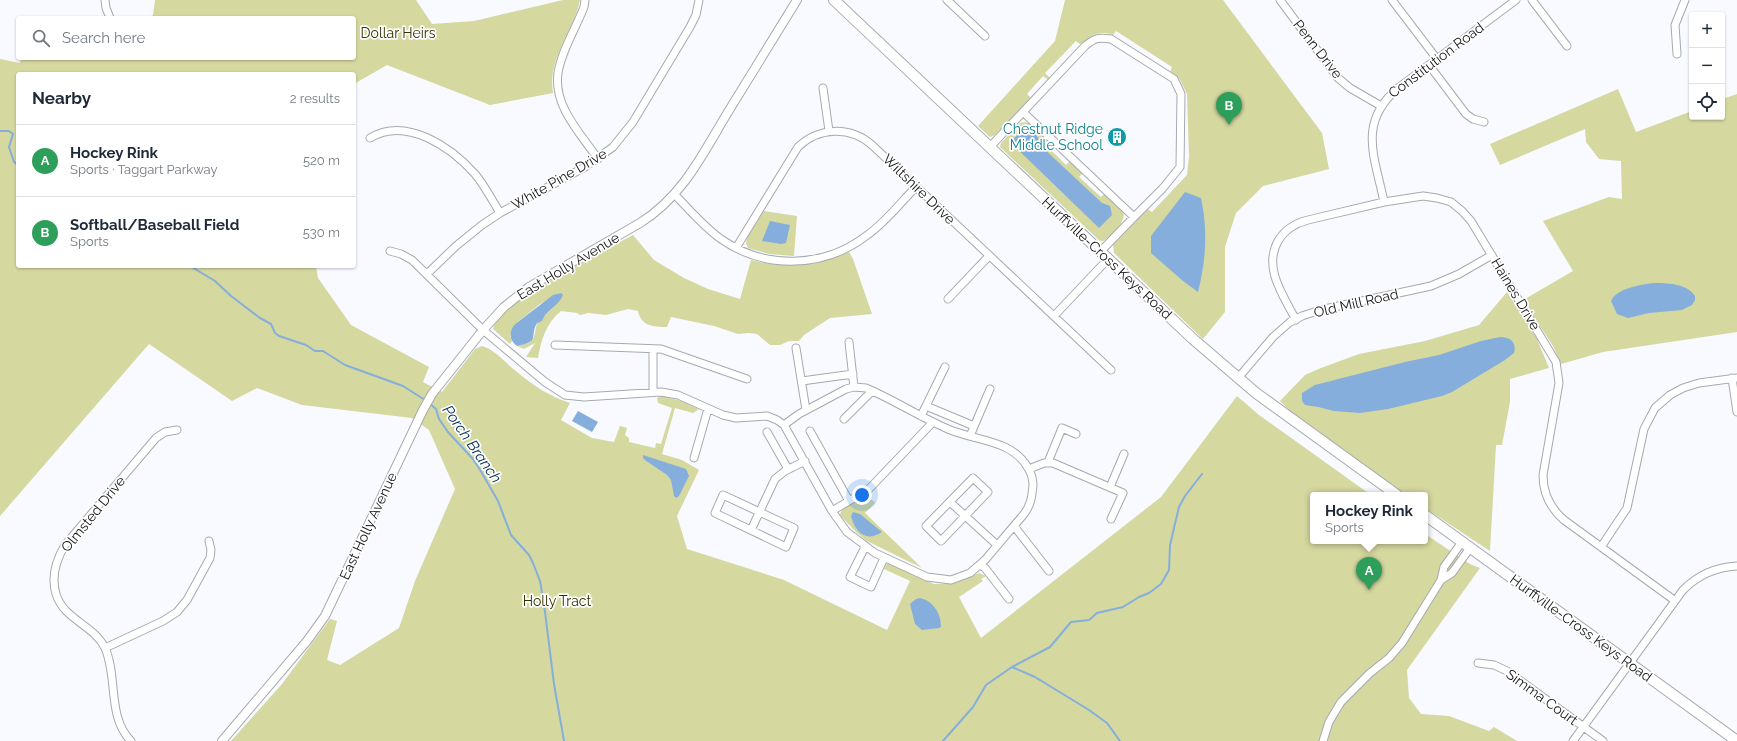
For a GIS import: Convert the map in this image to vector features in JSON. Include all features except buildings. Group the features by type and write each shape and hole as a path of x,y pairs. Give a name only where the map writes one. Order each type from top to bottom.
{"main road":[{"name":"Hurffville-Cross Keys Road","path":"834,0 1193,339 1238,378 1297,423 1393,492"},
{"name":"Hurffville-Cross Keys Road","path":"1428,517 1630,662 1737,741"}],"street":[{"path":"105,0 105,5 109,16"},
{"path":"585,0 584,8 560,65 558,88 561,102 567,114 598,159"},
{"name":"White Pine Drive","path":"427,274 464,239 500,213 598,159 618,142 633,122 693,21 699,0"},
{"name":"East Holly Avenue","path":"222,741 307,641 325,616 432,394 483,330 504,307 528,286 640,224 659,211 675,195 696,164 797,0"},
{"path":"947,0 985,36"},
{"name":"Penn Drive","path":"1280,0 1338,78 1350,88 1380,106"},
{"path":"1392,0 1437,59"},
{"name":"Constitution Road","path":"1384,202 1372,138 1374,121 1380,106 1398,88 1516,0"},
{"path":"1532,0 1567,46"},
{"path":"1677,54 1675,24 1685,0"},
{"path":"990,148 1085,46 1092,40 1100,37 1111,39 1174,79 1181,94 1180,167 1163,188 1134,217 1054,316"},
{"path":"1429,65 1466,114 1473,119 1484,122"},
{"path":"823,88 829,132"},
{"path":"1023,112 1134,217"},
{"path":"370,138 389,130 403,130 425,137 441,145 459,158 474,174 500,213"},
{"name":"Wiltshire Drive","path":"736,248 795,150 809,139 829,132 846,132 862,138 1111,370"},
{"path":"675,195 711,231 736,248 756,256 783,261 811,260 835,254 855,244 874,230 916,187"},
{"name":"Haines Drive","path":"1296,320 1279,287 1273,270 1272,261 1274,251 1283,234 1292,226 1301,222 1384,202 1422,196 1451,202 1471,221 1553,356 1559,375 1559,389 1543,474 1547,498 1552,507 1560,516 1674,600"},
{"path":"390,252 407,257 427,274 483,330 545,382 565,394 574,396 592,396 653,391 678,395 708,409 730,417 767,416 777,420 784,425 832,511 847,532 865,547 884,558 919,574 943,580 951,580 965,576 980,565 1027,510 1030,503 1033,482 1029,469 1022,458 1008,448 933,422 872,391 854,387 846,389 806,410 784,425"},
{"name":"Old Mill Road","path":"1238,378 1273,337 1296,320 1320,310 1431,286 1459,274 1492,255"},
{"path":"948,299 989,256"},
{"path":"849,342 854,387"},
{"path":"556,345 654,349 668,351 747,379"},
{"path":"796,348 806,410"},
{"path":"653,391 654,349"},
{"path":"921,416 945,368"},
{"path":"802,382 853,374"},
{"path":"1601,546 1627,508 1644,429 1655,408 1670,395 1683,388 1699,383 1735,378 1737,412"},
{"path":"970,436 990,389"},
{"path":"844,420 872,391"},
{"path":"926,406 974,426"},
{"path":"694,458 708,409"},
{"path":"832,511 869,489 933,422"},
{"path":"1048,462 1062,428 1076,434"},
{"name":"Olmsted Drive","path":"130,741 123,731 119,720 109,661 105,648 95,634 70,616 59,602 54,582 57,560 65,544 156,438 165,432 177,430"},
{"path":"810,431 849,501"},
{"path":"767,432 788,469"},
{"path":"1110,487 1124,454"},
{"path":"751,530 773,482 780,474 788,469 805,462"},
{"path":"1029,469 1048,462 1123,493 1111,519"},
{"path":"973,478 988,492 941,541 926,526 950,502 973,478"},
{"path":"723,495 794,528 786,546 751,530 715,514 723,495"},
{"path":"950,502 997,545"},
{"path":"1014,526 1049,571"},
{"path":"105,648 163,621 181,608 210,558 211,550 209,541"},
{"path":"1323,741 1329,722 1341,702 1370,673 1389,658 1402,643 1440,580 1444,567 1466,545"},
{"path":"1440,580 1452,573 1466,545"},
{"path":"865,547 850,577 871,587 884,558"},
{"path":"980,565 1009,599"},
{"path":"1573,741 1674,600 1688,585 1700,577 1724,568 1737,566"},
{"name":"Simma Court","path":"1478,663 1494,665 1507,671 1603,741"}],"green space":[{"name":"Holly Tract","path":"155,0 416,0 432,24 474,21 563,0 580,0 577,12 557,57 552,80 553,93 490,105 387,65 356,83 356,72 16,72 16,268 316,268 318,278 351,325 429,367 423,382 442,392 475,349 482,346 492,350 523,377 548,394 570,403 561,420 592,438 614,442 620,426 627,428 625,435 629,438 629,442 655,448 656,443 661,444 672,408 658,403 657,398 661,396 681,401 699,409 693,413 675,408 662,454 682,460 699,470 677,516 687,549 784,580 887,630 910,581 884,569 887,563 934,584 956,583 979,573 986,576 981,579 983,581 959,597 981,638 1161,497 1237,396 1259,415 1367,492 1310,492 1310,544 1428,544 1428,536 1470,564 1480,568 1407,670 1409,698 1421,714 1449,716 1489,731 1494,727 1517,741 231,741 282,684 330,619 337,621 327,660 340,665 399,628 415,581 455,489 429,430 412,418 302,405 257,388 232,401 149,344 0,516 0,59 20,63 21,60 356,60 356,16 152,16"},
{"path":"1065,0 1223,0 1322,133 1329,169 1263,186 1236,213 1225,247 1225,312 1203,339 1114,253 1113,245 1148,209 1152,212 1187,175 1189,156 1187,94 1179,78 1170,72 1172,67 1116,31 1113,35 1104,33 1096,34 1081,45 1076,41 1045,73 1050,78 1048,80 1043,76 1027,94 1031,98 995,135 990,137 978,126 1055,41"},
{"path":"1618,89 1636,132 1689,112 1689,120 1725,120 1725,98 1737,94 1737,332 1603,352 1561,364 1553,346 1523,300 1573,271 1543,221 1609,197 1622,199 1621,161 1599,159 1586,142 1585,129 1500,165 1490,144"},
{"path":"1025,122 1032,124 1048,140 1045,144 1066,165 1070,161 1083,173 1079,177 1101,197 1105,193 1122,209 1124,215 1121,224 1103,241 1100,241 1000,147 1001,143 1020,123"},
{"path":"764,211 797,216 794,256 769,254 748,248 746,243 747,238"},
{"path":"633,235 654,260 684,278 708,289 740,299 751,260 776,265 800,265 837,257 849,252 853,259 872,314 830,318 804,335 799,341 789,341 780,345 770,345 757,334 738,334 714,326 671,317 667,327 648,325 642,320 638,311 628,309 606,315 588,313 580,315 577,313 561,311 548,326 545,332 538,358 526,357 535,343 524,349 517,346 528,343 534,337 537,323 555,306 561,293 540,304 514,325 510,336 512,341 510,344 493,329 499,318 513,305 532,292 578,264"},
{"path":"1507,292 1537,339 1549,368 1510,379 1510,402 1502,445 1496,445 1490,551 1428,510 1428,492 1402,492 1295,416 1280,401 1305,375 1321,368 1359,354 1425,341 1479,325"},
{"path":"868,496 875,503 865,513 922,568 867,541 840,515 841,511 847,505"}],"water":[{"path":"1026,128 1035,131 1041,146 1102,203 1110,206 1112,215 1099,228 1012,144 1012,140"},
{"path":"1185,192 1201,198 1205,222 1203,268 1198,292 1151,253 1151,236"},
{"path":"770,221 790,225 786,243 781,244 762,241"},
{"path":"1653,283 1670,284 1687,288 1695,296 1695,300 1692,305 1682,310 1649,313 1628,318 1617,314 1611,301 1618,293 1629,288"},
{"path":"561,293 563,295 561,299 546,314 542,321 537,323 532,340 517,346 514,344 511,339 511,331 514,325 553,295"},
{"path":"1500,337 1510,339 1514,343 1514,353 1452,392 1442,396 1388,409 1360,413 1334,411 1305,405 1302,401 1302,393 1315,385 1439,355 1481,341"},
{"path":"578,411 598,422 592,432 572,421"},
{"path":"643,455 686,469 689,476 679,496 676,498 674,496 671,480 667,475 645,460"},
{"path":"853,512 860,514 882,532 871,536 862,534 855,527 851,516"},
{"path":"920,598 929,602 938,612 941,627 922,630 915,624 910,604 916,599"}],"waterway":[{"name":"Porch Branch","path":"0,131 9,131 13,134 9,147 14,162 16,164"},
{"name":"Porch Branch","path":"193,268 215,281 231,296 260,318 271,324 275,333 279,336 306,345 315,351 323,351 345,365 403,386 425,400"},
{"name":"Porch Branch","path":"429,403 436,409 439,419 448,432 472,458 479,468 498,501 511,535 529,555 533,563 540,581 554,684 564,741"},
{"path":"943,741 973,707 986,685 1012,667 1050,647 1071,622 1089,620 1097,613 1123,607 1139,597 1149,593 1161,584 1169,570 1170,545 1179,507 1185,496 1202,474"},
{"path":"1012,667 1035,677 1089,710 1107,723 1120,741"}],"place":[{"name":"Softball/Baseball Field","path":"1229,125"},
{"name":"Chestnut Ridge Middle School","path":"1117,137"},
{"name":"Hockey Rink","path":"1369,590"}],"park label":[{"name":"Dollar Heirs","path":"398,33"}]}
